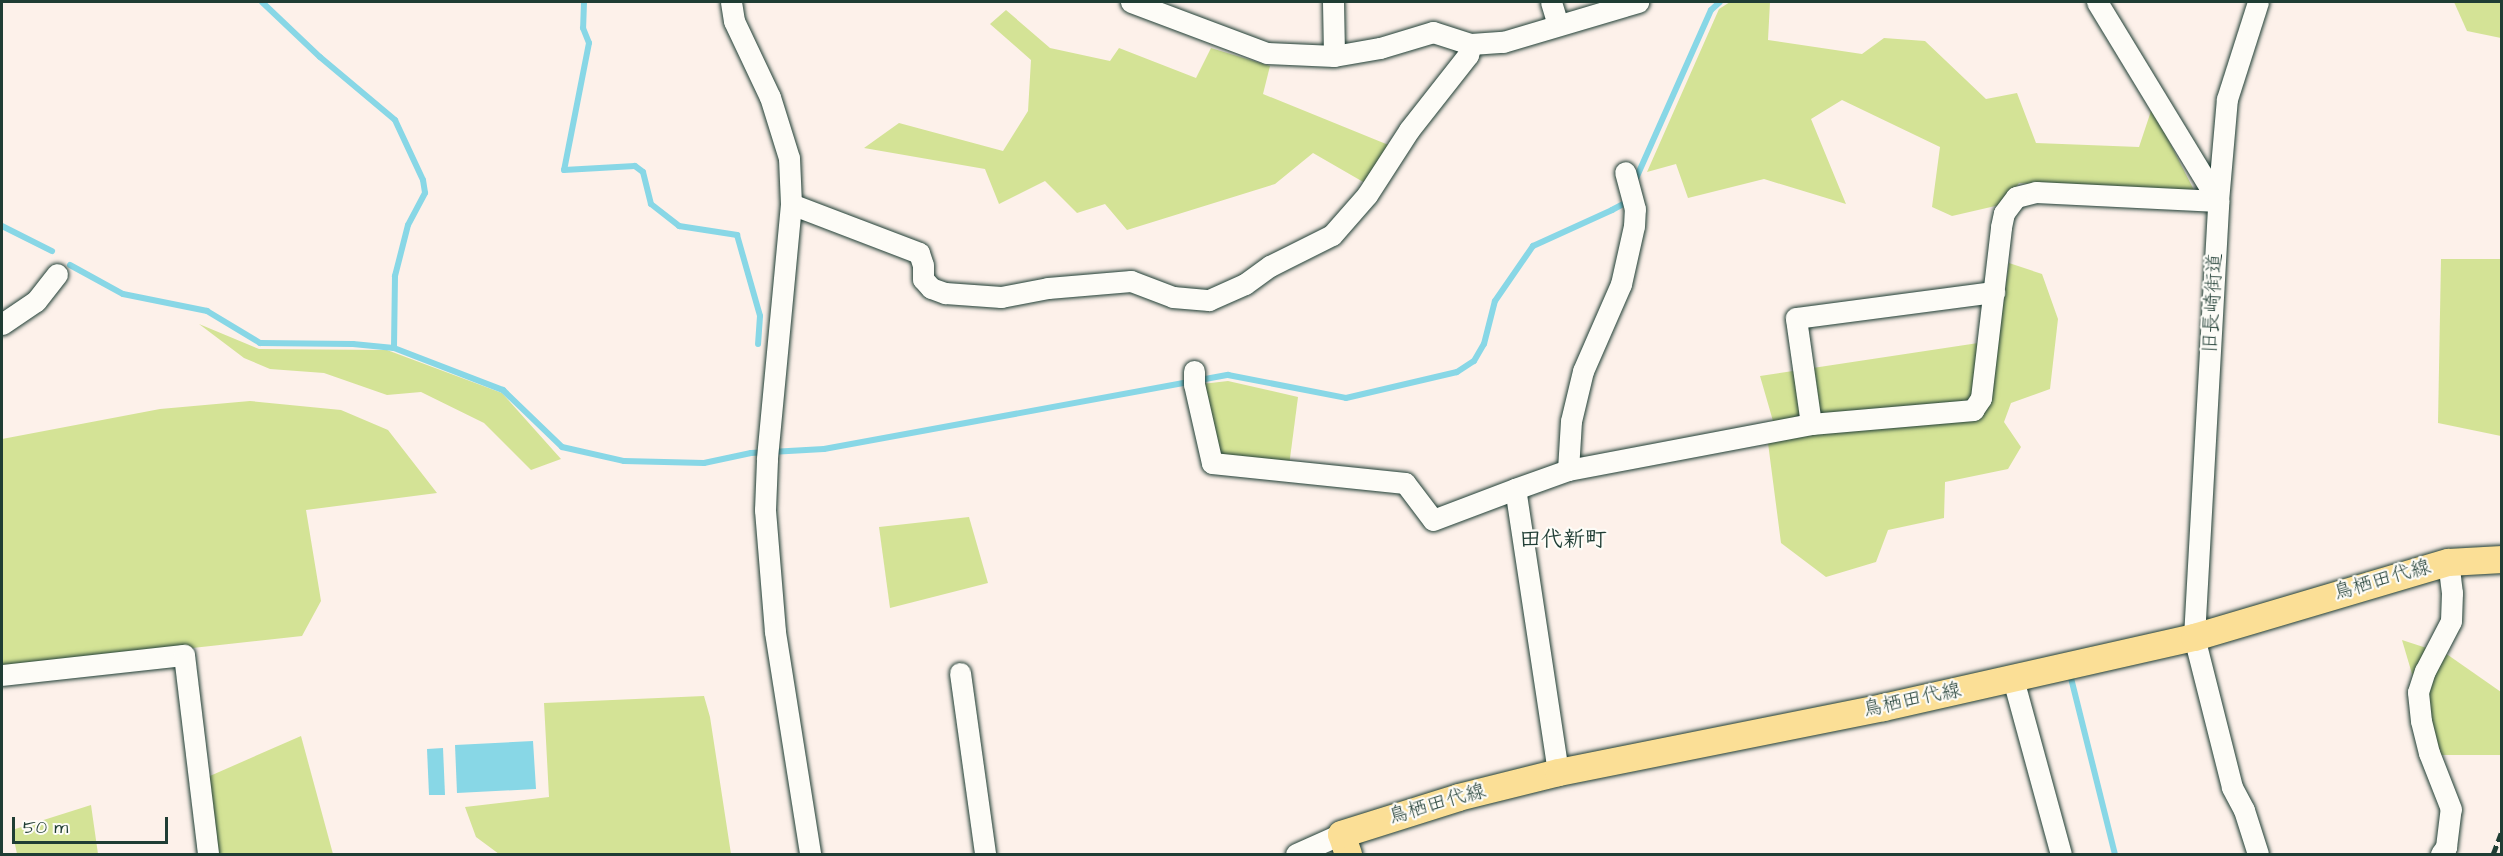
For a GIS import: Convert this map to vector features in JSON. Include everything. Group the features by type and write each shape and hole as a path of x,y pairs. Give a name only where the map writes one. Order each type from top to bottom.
{"main road":[{"name":"鳥栖田代線","path":"1345,844 1424,806 1558,772 2013,679 2194,637 2448,562 2502,559"}],"street":[{"path":"730,2 734,21 770,98 789,158 790,204 768,450 765,510 775,632 810,855"},
{"path":"1131,2 1267,54 1334,56 1380,48 1433,32 1471,44 1503,42 1638,2"},
{"path":"1333,2 1334,56"},
{"path":"1551,2 1558,25"},
{"path":"2097,2 2218,201"},
{"name":"旧長崎街道","path":"2258,2 2227,99 2218,201 2194,637 2232,787 2244,810 2258,855"},
{"path":"790,204 919,253 923,264 923,279 931,288 945,293 1001,297 1048,288 1131,281 1173,297 1209,300 1245,284 1269,266 1332,235 1368,195 1409,130 1468,55 1471,44"},
{"path":"1568,470 1571,421 1582,371 1621,284 1635,209 1625,172"},
{"path":"1194,377 1212,463 1405,483 1433,520 1568,470 1811,424 1973,410 1981,398 2001,227 2004,213 2016,197 2036,192 2218,201"},
{"path":"2,324 36,301 57,273"},
{"path":"1811,424 1796,318 1994,292"},
{"path":"1515,489 1558,772"},
{"path":"2441,855 2446,847 2451,808 2429,753 2421,720 2418,692 2425,671 2451,621 2452,593 2448,562"},
{"path":"2,675 184,655 208,855"},
{"path":"960,673 985,855"},
{"path":"2013,679 2061,855"},
{"path":"1296,855 1345,844"}],"green space":[{"path":"1730,2 1770,2 1768,40 1862,54 1884,38 1925,41 1986,99 2017,93 2036,143 2139,147 2152,108 2196,194 2019,183 2004,204 1952,216 1932,207 1940,147 1842,100 1811,119 1846,204 1764,179 1688,198 1676,164 1647,172 1719,9"},
{"path":"2454,2 2501,2 2501,38 2467,31"},
{"path":"1006,10 1050,48 1110,61 1119,48 1196,78 1211,48 1270,66 1263,94 1391,146 1365,183 1313,153 1275,184 1127,230 1105,204 1077,213 1045,181 999,204 985,169 864,148 899,123 1003,151 1028,111 1031,60 990,24"},
{"path":"2441,259 2501,259 2501,436 2438,423"},
{"path":"2009,263 2042,274 2058,319 2050,389 2011,403 2004,422 2021,447 2008,469 1945,482 1944,518 1888,530 1876,562 1826,577 1781,543 1768,443 1773,421 1760,376 1998,340"},
{"path":"199,324 259,349 387,350 502,393 561,459 531,470 484,423 421,392 387,395 324,373 270,369 244,358"},
{"path":"1228,381 1298,397 1289,466 1220,459 1202,384"},
{"path":"250,401 341,410 388,430 437,493 306,510 321,601 302,636 2,669 2,439 160,409"},
{"path":"969,517 988,583 890,608 879,527"},
{"path":"2402,640 2448,655 2501,692 2501,755 2436,755"},
{"path":"704,696 710,717 731,854 499,854 476,837 465,807 549,797 544,703"},
{"path":"301,736 333,854 217,854 203,779"},
{"path":"91,805 98,854 17,854 12,830"}],"water":[{"path":"533,741 536,789 457,793 455,745"},
{"path":"443,748 445,795 429,795 427,749"}],"waterway":[{"path":"262,2 320,57 395,120 423,180 425,193 408,225 395,276 394,348 503,390 562,447 624,461 704,463 751,453 824,449 1228,375 1346,398 1457,372 1474,361 1484,344 1495,301 1533,246 1612,210 1625,203 1627,198"},
{"path":"584,2 583,28 589,43 564,170 635,166 643,172 651,204 679,226 737,235 760,316 758,344"},
{"path":"1634,183 1711,10 1720,2"},
{"path":"2,226 52,251"},
{"path":"70,265 123,294 207,311 260,343 353,344 394,348"},
{"path":"2071,678 2115,854"}],"railway":[{"path":"2493,854 2502,831"}],"district":[{"name":"田代新町","path":"1563,540"}]}
